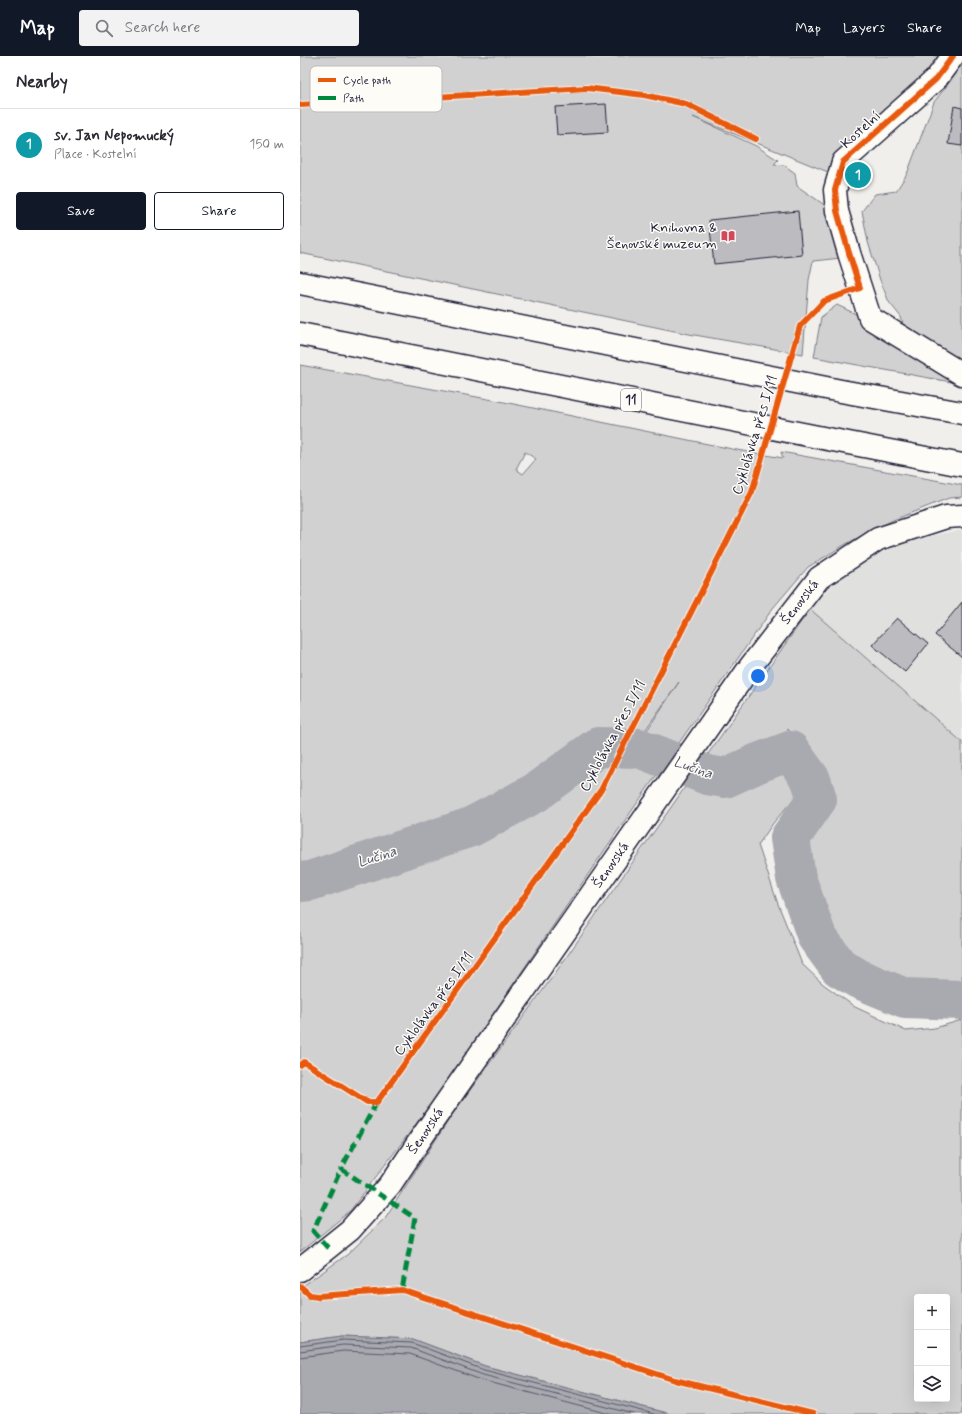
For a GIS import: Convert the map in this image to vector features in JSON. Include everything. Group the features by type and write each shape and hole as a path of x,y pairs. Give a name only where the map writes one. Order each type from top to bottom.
{"main road":[{"name":"Kostelní","path":"953,56 936,79 843,162 835,190 837,211 870,318 962,374"},
{"path":"300,283 841,392 962,413"},
{"name":"11","path":"300,334 962,465"},
{"name":"Šenovská","path":"300,1270 350,1230 390,1185 654,803 750,667 819,578 878,539 946,517 962,516"}],"path":[{"path":"442,96 587,88 644,95 686,104 756,139"},
{"path":"300,104 310,103"}],"shaded area":[{"path":"300,56 962,56 962,384 814,357 821,317 837,305 864,318 910,350 901,317 889,302 880,280 868,242 862,211 875,194 896,191 907,174 934,102 952,79 936,70 842,152 828,172 693,117 756,146 778,160 774,164 784,165 795,173 797,186 829,208 841,258 813,261 809,280 803,354 689,334 300,253"},
{"path":"300,365 499,401 737,450 783,458 781,452 962,485 962,497 949,498 893,520 846,544 808,567 773,608 619,829 435,1099 350,1211 300,1252 300,893 393,866 475,833 545,793 601,752 632,753 679,682 636,743 594,742 533,787 496,808 306,863 300,863","holes":["525,452 536,459 523,474 516,469"]},
{"path":"962,530 962,742 810,609 838,579 862,562 898,545 930,536"},
{"path":"810,609 962,742 962,990 907,987 864,968 834,938 824,913 810,861 809,833 829,804 823,781 787,729 773,748 724,769 701,764"},
{"path":"786,765 797,783 796,796 774,822 758,845 778,904 802,964 823,984 855,1007 906,1031 935,1028 962,1020 962,1414 670,1414 485,1366 413,1339 342,1336 300,1342 300,1288 348,1254 385,1218 452,1115 556,972 690,780 730,793 760,782"}],"water":[{"path":"342,1336 413,1339 485,1366 670,1414 300,1414 300,1342"}],"building":[{"path":"606,104 608,132 557,135 555,107"},
{"path":"954,106 962,108 962,146 948,144"},
{"path":"798,211 802,255 714,264 709,220"},
{"path":"962,602 962,657 935,635"},
{"path":"897,618 928,644 905,672 872,645"}],"waterway":[{"name":"Lučina","path":"300,882 310,881 471,827 535,793 598,747 639,748 707,775 725,778 790,751 811,780 817,799 790,838 796,878 817,937 839,967 859,979 905,998 962,1000"}],"marked path":[{"path":"377,1102 341,1169 415,1218 402,1290"},
{"path":"328,1248 313,1231 341,1169"}],"cycle path":[{"name":"Cyklolávka přes I/11","path":"300,1065 304,1062 367,1102 377,1102 601,790 752,492 800,326 824,301 860,288 837,211 835,190 843,162 936,79 953,56"},
{"path":"442,97 587,88 644,95 686,104 756,139"},
{"path":"300,105 310,104"},
{"path":"300,1286 310,1295 318,1296 402,1290 675,1380 813,1414"}],"place":[{"name":"sv. Jan Nepomucký","path":"858,175"},
{"name":"Knihovna & Šenovské muzeum","path":"728,236"}]}
